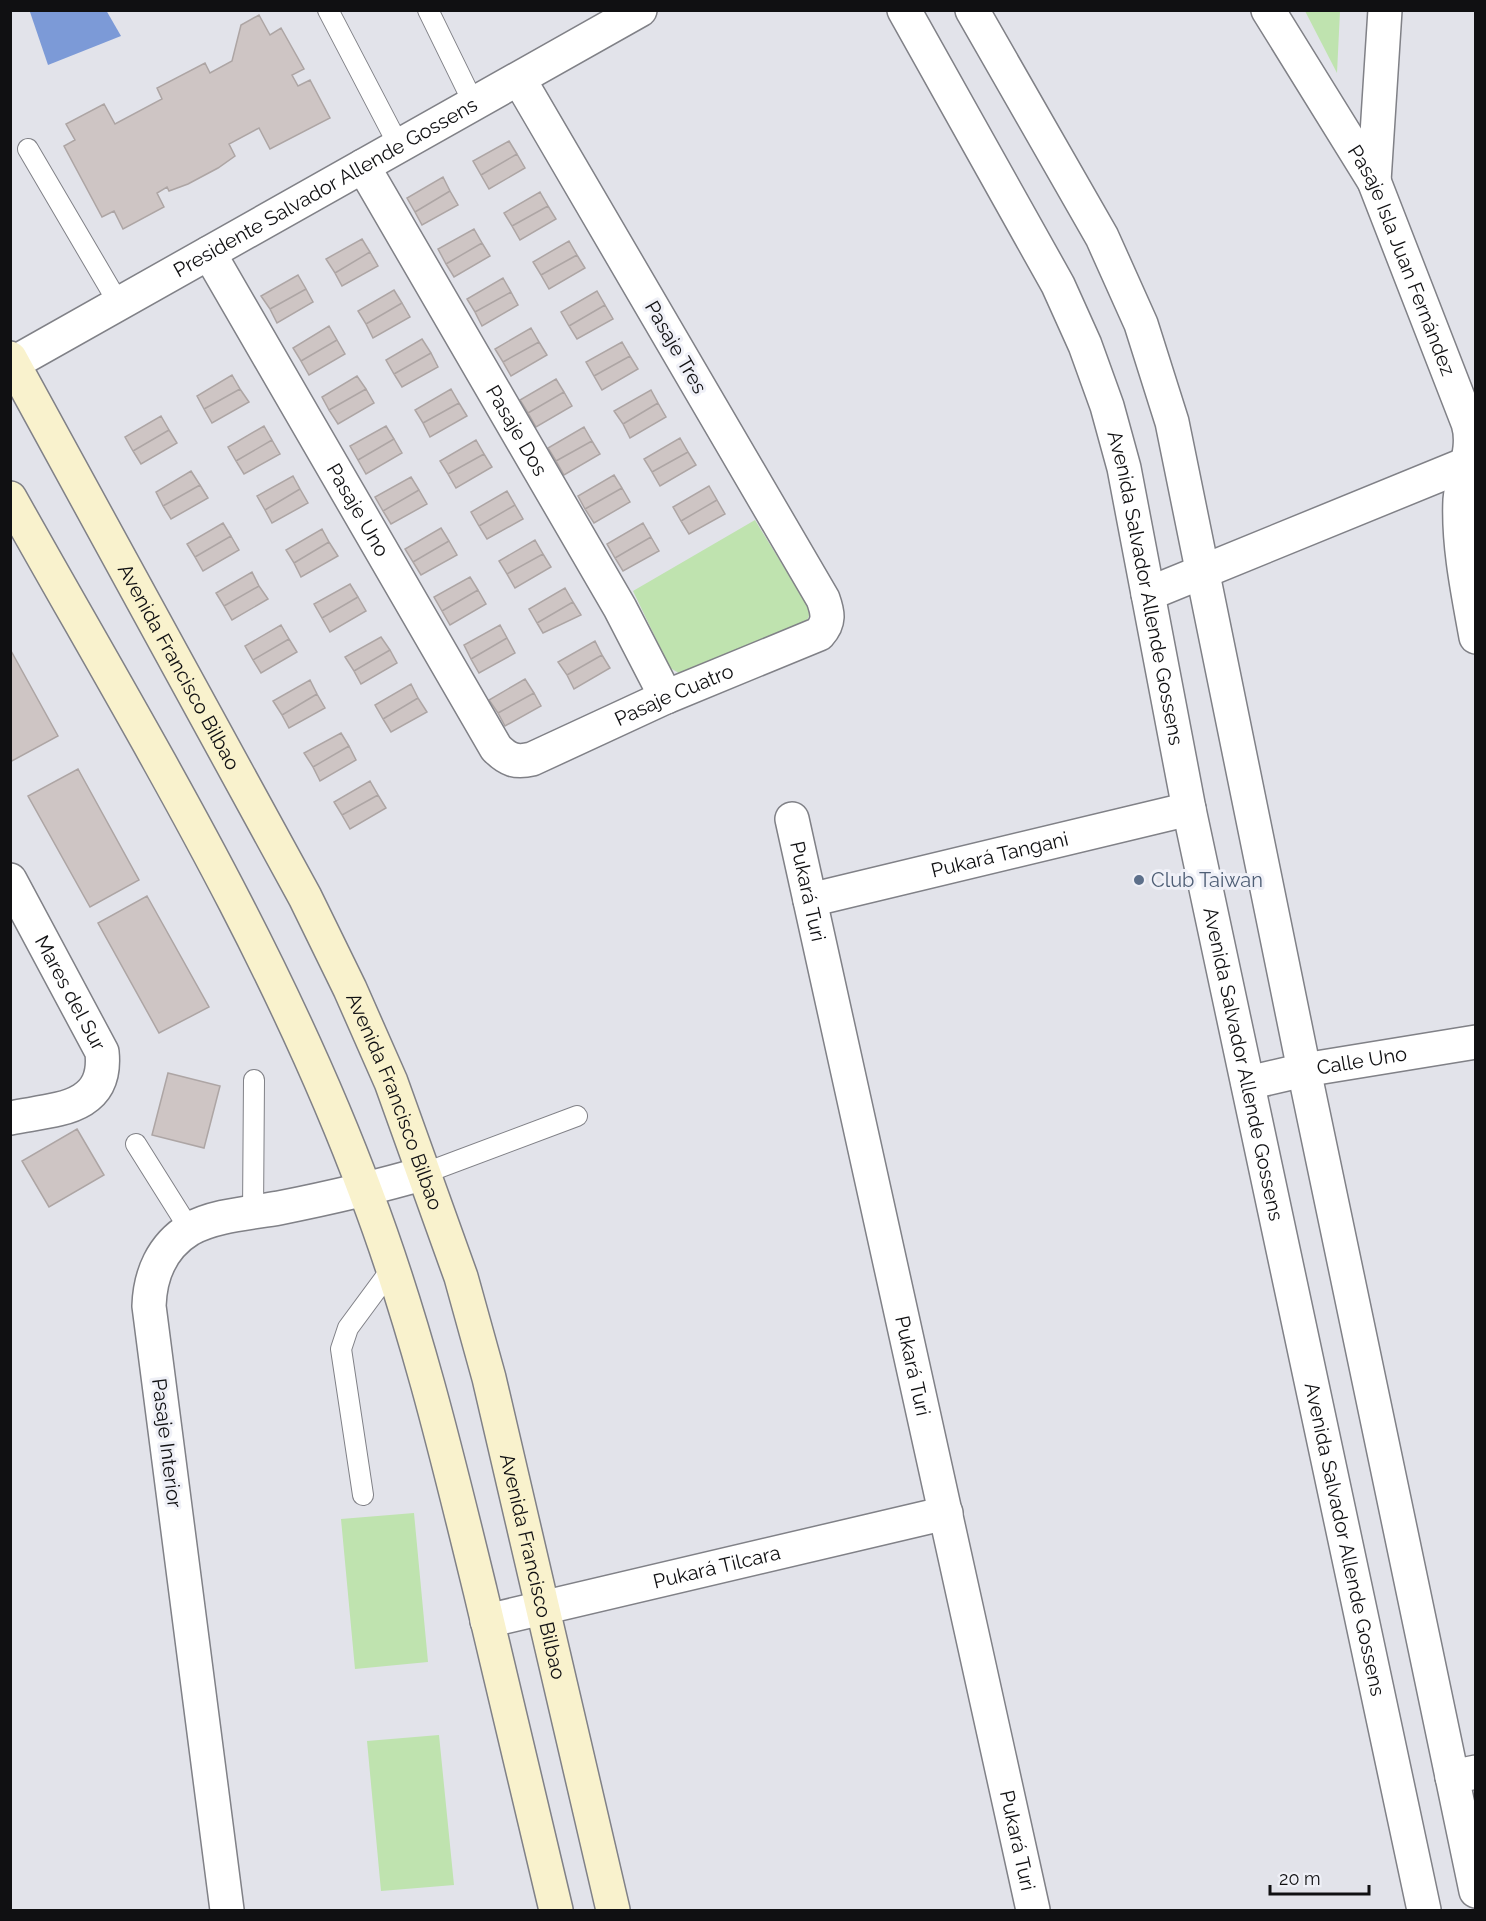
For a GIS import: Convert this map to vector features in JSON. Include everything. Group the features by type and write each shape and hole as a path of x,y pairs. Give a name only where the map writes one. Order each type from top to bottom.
{"main road":[{"name":"Avenida Francisco Bilbao","path":"11,362 304,897 368,1030 425,1173 461,1277 489,1378 614,1911"},
{"path":"10,498 252,933 307,1050 365,1191 393,1267 440,1423 556,1911"}],"street":[{"name":"Presidente Salvador Allende Gossens","path":"11,362 119,304 640,10"},
{"name":"Avenida Salvador Allende Gossens","path":"904,10 1058,285 1085,345 1107,406 1124,468 1189,809 1424,1911"},
{"path":"972,10 1079,194 1123,280 1158,373 1169,412 1304,1070 1464,1774 1476,1892"},
{"name":"Pasaje Isla Juan Fernández","path":"1268,10 1374,181 1468,423 1472,441 1471,462 1460,515 1476,637"},
{"path":"1374,181 1385,10"},
{"name":"Pasaje Tres","path":"519,79 823,599 828,618"},
{"name":"Pasaje Dos","path":"363,166 620,608 666,697"},
{"name":"Pasaje Uno","path":"209,253 496,748 513,761"},
{"path":"1148,594 1471,462"},
{"name":"Pasaje Cuatro","path":"513,761 532,759 666,697 808,640 826,627 828,618"},
{"name":"Pukará Tangani","path":"810,900 1189,809"},
{"name":"Pukará Turi","path":"792,819 1033,1911"},
{"name":"Mares del Sur","path":"10,880 102,1052 104,1068 101,1081 88,1097 75,1105 10,1118"},
{"name":"Calle Uno","path":"1248,1083 1304,1070 1476,1042"},
{"name":"Pasaje Interior","path":"227,1911 149,1306 150,1291 159,1263 167,1250 190,1230 204,1223 365,1191 425,1173"},
{"name":"Pukará Tilcara","path":"487,1621 946,1513"}],"lane":[{"path":"328,10 399,146"},
{"path":"428,10 474,105"},
{"path":"28,149 119,304"},
{"path":"253,1213 254,1080"},
{"path":"425,1173 577,1116"},
{"path":"136,1144 190,1230"},
{"path":"363,1495 341,1349 348,1328 393,1267"}],"green space":[{"path":"1305,11 1340,11 1337,73"},
{"path":"755,520 806,603 809,616 804,624 686,677 670,668 633,591"},
{"path":"414,1513 428,1662 355,1669 341,1519"},
{"path":"439,1735 454,1885 381,1891 367,1741"}],"water":[{"path":"106,10 121,36 48,65 30,12"}],"building":[{"path":"259,15 270,35 281,28 304,69 292,75 298,86 310,80 330,118 270,149 259,128 229,144 235,156 188,184 169,191 167,187 157,193 164,207 123,229 114,211 102,217 64,146 75,140 66,124 104,104 115,124 162,99 157,88 205,63 210,73 232,61 241,25"},
{"path":"509,141 517,154 481,175 473,161"},
{"path":"517,154 525,168 489,189 481,175"},
{"path":"443,177 450,191 415,212 407,198"},
{"path":"450,191 458,205 422,225 415,212"},
{"path":"540,192 548,206 512,226 504,213"},
{"path":"548,206 556,219 520,240 512,226"},
{"path":"474,229 482,243 446,264 438,249"},
{"path":"362,239 370,252 335,273 326,259"},
{"path":"569,241 577,255 541,275 533,262"},
{"path":"482,243 490,256 454,277 446,264"},
{"path":"370,252 378,266 342,286 335,273"},
{"path":"577,255 585,268 549,289 541,275"},
{"path":"298,275 306,289 270,309 261,296"},
{"path":"503,278 511,292 475,312 467,299"},
{"path":"306,289 313,302 277,323 270,309"},
{"path":"394,290 402,303 366,324 358,311"},
{"path":"597,291 605,305 569,326 561,312"},
{"path":"511,292 518,305 482,326 475,312"},
{"path":"402,303 410,317 373,338 366,324"},
{"path":"605,305 613,319 577,339 569,326"},
{"path":"329,326 337,340 301,361 293,348"},
{"path":"531,328 539,342 503,362 495,349"},
{"path":"422,339 431,353 394,374 386,360"},
{"path":"337,340 345,354 309,375 301,361"},
{"path":"539,342 547,355 511,376 503,362"},
{"path":"622,342 630,356 594,376 586,362"},
{"path":"431,353 438,367 402,387 394,374"},
{"path":"630,356 638,369 602,390 594,376"},
{"path":"232,375 240,389 204,409 197,396"},
{"path":"357,376 366,389 329,410 322,397"},
{"path":"556,379 564,392 528,413 520,400"},
{"path":"240,389 249,402 212,423 204,409"},
{"path":"366,389 374,403 338,424 329,410"},
{"path":"451,389 459,403 423,423 415,410"},
{"path":"651,390 658,403 623,424 614,411"},
{"path":"564,392 572,406 536,427 528,413"},
{"path":"459,403 467,416 430,437 423,423"},
{"path":"658,403 666,417 630,438 623,424"},
{"path":"161,416 169,430 133,451 125,437"},
{"path":"264,426 272,440 236,461 228,447"},
{"path":"386,426 394,439 358,460 350,446"},
{"path":"584,427 592,441 556,461 548,448"},
{"path":"169,430 177,443 141,464 133,451"},
{"path":"680,438 688,452 652,472 644,459"},
{"path":"394,439 402,453 366,474 358,460"},
{"path":"272,440 280,454 244,474 236,461"},
{"path":"476,440 484,454 448,474 440,461"},
{"path":"592,441 600,454 564,475 556,461"},
{"path":"688,452 696,465 660,486 652,472"},
{"path":"484,454 492,467 456,488 448,474"},
{"path":"191,471 200,485 163,506 156,492"},
{"path":"614,475 622,488 585,509 578,496"},
{"path":"293,476 300,489 265,510 257,496"},
{"path":"411,477 419,490 383,511 375,497"},
{"path":"200,485 208,498 171,519 163,506"},
{"path":"709,486 717,500 681,521 673,507"},
{"path":"622,488 630,502 594,523 585,509"},
{"path":"300,489 308,503 272,523 265,510"},
{"path":"419,490 427,504 391,524 383,511"},
{"path":"507,491 515,505 479,526 471,512"},
{"path":"717,500 725,514 689,534 681,521"},
{"path":"515,505 523,519 487,539 479,526"},
{"path":"223,523 231,536 195,557 187,544"},
{"path":"643,523 651,537 615,558 607,544"},
{"path":"441,528 449,541 413,562 405,549"},
{"path":"322,529 329,542 294,563 286,550"},
{"path":"231,536 239,550 203,571 195,557"},
{"path":"651,537 659,551 623,571 615,558"},
{"path":"535,540 543,554 507,574 499,561"},
{"path":"449,541 457,555 421,575 413,562"},
{"path":"329,542 338,556 301,577 294,563"},
{"path":"543,554 551,567 515,588 507,574"},
{"path":"252,572 259,586 224,606 216,593"},
{"path":"470,577 478,590 442,611 434,597"},
{"path":"350,584 358,597 322,618 314,604"},
{"path":"259,586 268,599 232,620 224,606"},
{"path":"565,588 573,602 537,623 529,609"},
{"path":"478,590 486,604 450,625 442,611"},
{"path":"358,597 366,611 330,632 322,618"},
{"path":"573,602 581,615 543,633 537,623"},
{"path":"281,625 289,639 253,660 245,646"},
{"path":"500,625 507,638 471,659 464,645"},
{"path":"381,637 390,650 354,671 345,657"},
{"path":"507,638 515,653 479,673 471,659"},
{"path":"289,639 297,652 261,673 253,660"},
{"path":"595,641 602,655 567,675 558,662"},
{"path":"10,649 58,736 10,762"},
{"path":"390,650 397,663 361,684 354,671"},
{"path":"602,655 610,668 574,689 567,675"},
{"path":"525,679 534,693 498,713 489,700"},
{"path":"310,680 317,694 282,715 273,701"},
{"path":"411,684 418,698 383,719 375,705"},
{"path":"534,693 541,706 505,726 498,713"},
{"path":"317,694 325,708 289,728 282,715"},
{"path":"418,698 427,712 391,732 383,719"},
{"path":"341,733 349,746 313,767 304,753"},
{"path":"349,746 356,760 320,781 313,767"},
{"path":"78,769 139,880 90,907 28,796"},
{"path":"370,781 378,795 342,815 334,802"},
{"path":"378,795 386,808 350,829 342,815"},
{"path":"147,896 209,1007 159,1033 98,923"},
{"path":"168,1073 220,1086 204,1148 152,1135"},
{"path":"77,1129 104,1175 49,1207 22,1161"}],"place":[{"name":"Club Taiwan","path":"1139,880"}]}
